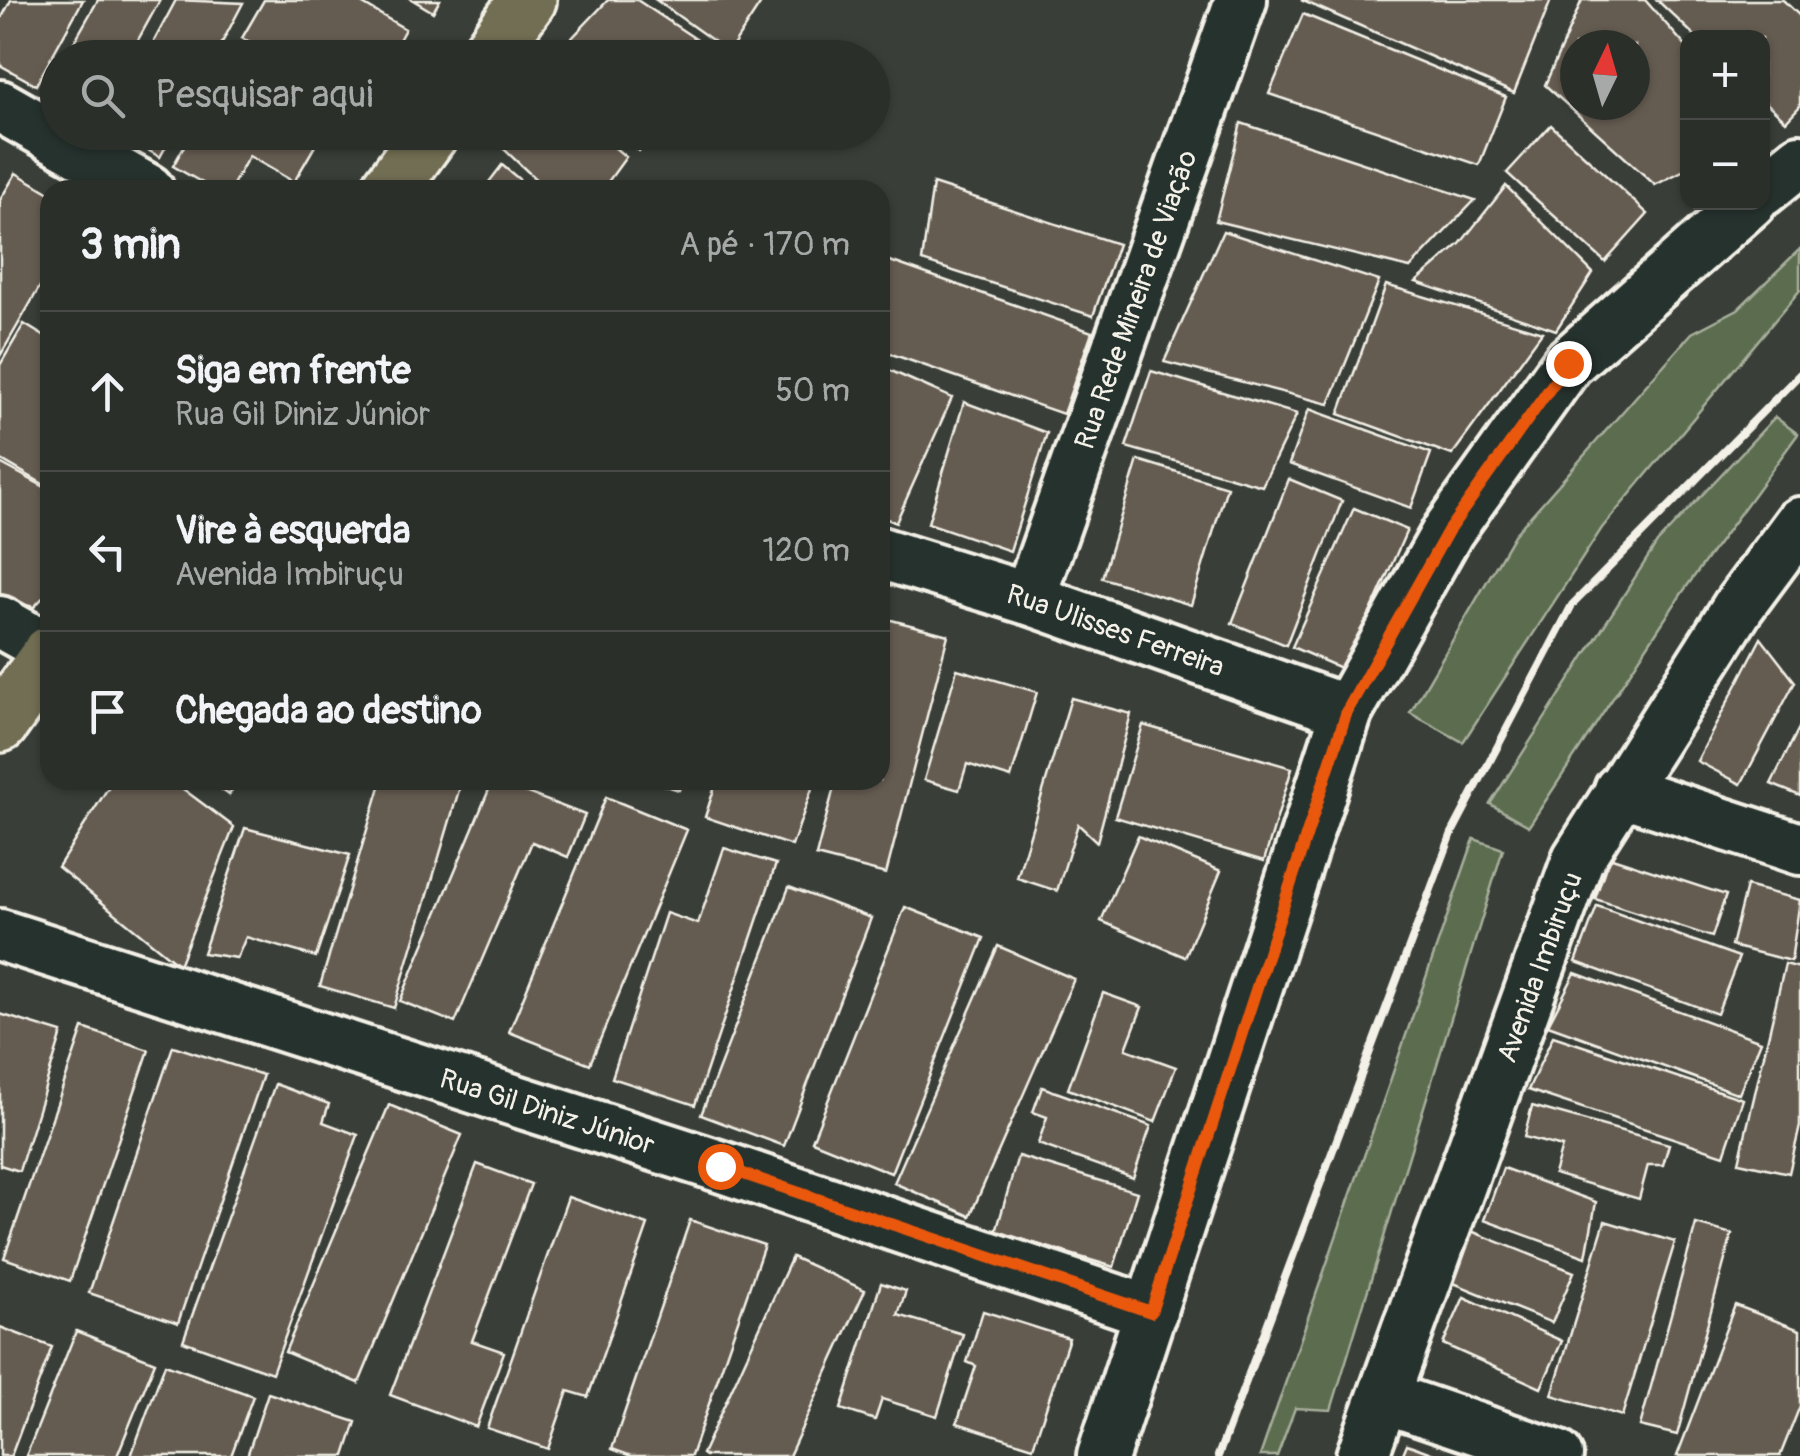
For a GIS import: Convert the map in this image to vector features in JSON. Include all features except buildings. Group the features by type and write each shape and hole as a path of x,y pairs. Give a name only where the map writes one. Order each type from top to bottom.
{"main road":[{"path":"499,40 528,0"},
{"path":"396,180 418,150"},
{"path":"0,724 40,666"}],"street":[{"name":"Rua Rede Mineira de Viação","path":"1029,598 1241,0"},
{"path":"0,106 40,129"},
{"path":"78,150 130,180"},
{"path":"1770,184 1800,160"},
{"path":"1103,1456 1347,711 1448,531 1568,363 1741,210"},
{"name":"Avenida Imbiruçu","path":"1362,1456 1578,859 1738,608 1800,523"},
{"name":"Rua Ulisses Ferreira","path":"890,556 1029,598 1347,711"},
{"path":"0,622 40,646"},
{"path":"1620,790 1800,850"},
{"name":"Rua Gil Diniz Júnior","path":"0,935 720,1166 1151,1312"},
{"path":"1384,1397 1557,1456"}],"green space":[{"path":"1800,249 1800,290 1602,528 1463,742 1410,713 1514,535 1692,333 1738,309"},
{"path":"1775,417 1798,434 1682,593 1529,826 1490,804 1657,543"},
{"path":"1474,839 1503,849 1331,1410 1295,1408 1277,1456 1260,1456"}],"railway":[{"path":"1218,1456 1452,833 1572,605 1800,374"}],"route":[{"path":"720,1166 1151,1312 1347,711 1448,531 1568,363"}]}
